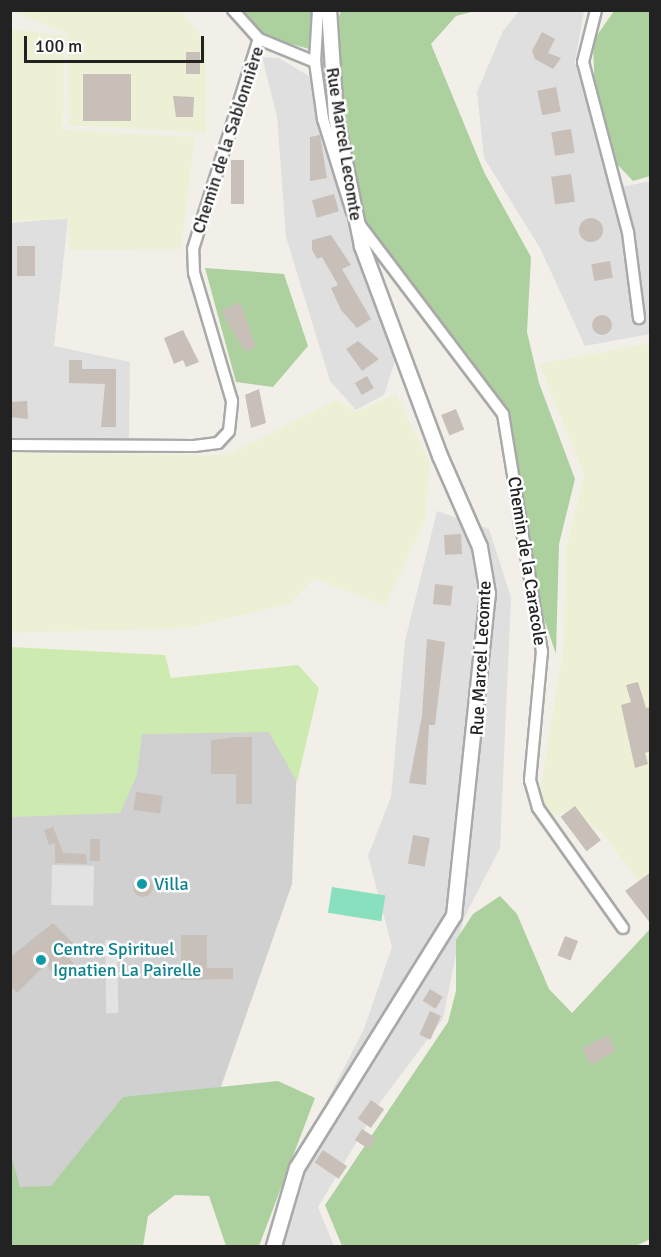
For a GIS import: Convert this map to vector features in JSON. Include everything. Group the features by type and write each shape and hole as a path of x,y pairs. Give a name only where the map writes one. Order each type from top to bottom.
{"street":[{"path":"233,10 259,39"},
{"name":"Chemin de la Caracole","path":"318,10 315,62 340,188 354,217 412,301 503,414 542,651 530,780 538,808 623,928"},
{"name":"Rue Marcel Lecomte","path":"274,1246 297,1168 454,916 485,641 488,594 480,547 421,406 354,217 336,117 329,10"},
{"path":"596,10 583,62 628,232 639,318"},
{"name":"Chemin de la Sablonnière","path":"10,445 194,446 218,443 229,431 232,401 194,273 193,249 259,39 315,62"}],"shaded area":[{"path":"519,11 584,11 575,62 612,189 650,181 650,334 585,346 540,248 484,158 477,92 503,31"},
{"path":"262,57 279,58 325,86 356,208 403,337 384,395 356,410 330,381 286,237 277,116"},
{"path":"68,218 54,346 130,362 129,438 11,442 10,223"},
{"path":"437,511 489,529 511,597 500,848 463,920 443,1019 381,1101 318,1207 334,1246 264,1246 285,1182 364,1029 392,947 368,856 391,797 405,641"},
{"path":"299,713 292,884 217,1098 11,1221 11,803 139,722"},
{"path":"52,865 94,866 93,906 51,905"},
{"path":"105,940 117,940 118,1013 106,1013"}],"green space":[{"path":"13,11 181,11 206,42 206,133 69,125 67,34"},
{"path":"238,11 315,11 313,50 269,38"},
{"path":"341,11 475,11 456,16 431,44 484,172 531,257 527,332 539,383 575,479 559,544 556,654 513,528 501,422 370,235 356,183 333,34"},
{"path":"614,11 650,11 650,176 633,181 617,164 595,99 593,41"},
{"path":"10,29 64,36 63,130 195,137 181,249 69,250 68,219 11,221"},
{"path":"205,268 284,274 308,346 273,387 236,382"},
{"path":"650,343 650,881 643,886 603,834 572,809 548,819 540,792 564,642 566,549 584,474 539,364"},
{"path":"396,394 430,463 425,520 385,606 314,578 289,604 186,628 11,633 11,453 228,455 337,400 356,412"},
{"path":"11,647 165,655 171,678 298,665 319,688 297,782 269,732 142,734 137,775 120,813 11,817"},
{"path":"332,887 385,895 381,921 328,913"},
{"path":"500,896 517,914 549,989 572,1013 650,929 650,1239 636,1246 342,1246 325,1205 448,1022 456,991 456,940 473,914"},
{"path":"278,1081 315,1098 259,1246 226,1246 209,1196 175,1195 148,1216 143,1246 11,1246 11,1155 20,1187 51,1186 123,1097"}],"building":[{"path":"542,32 555,39 548,53 561,58 553,69 535,59 532,51"},
{"path":"186,52 200,52 200,74 186,74"},
{"path":"83,74 131,74 131,121 83,121"},
{"path":"556,87 561,112 542,115 537,91"},
{"path":"173,96 194,97 193,117 176,117"},
{"path":"571,129 575,153 555,156 551,132"},
{"path":"320,135 327,178 310,181 310,137"},
{"path":"231,160 244,160 244,204 231,204"},
{"path":"571,174 575,202 555,205 551,177"},
{"path":"334,194 339,211 317,218 312,200"},
{"path":"591,218 600,221 603,230 600,239 591,242 582,239 579,230 582,221"},
{"path":"331,235 351,265 342,269 371,319 357,328 341,310 331,288 338,285 322,257 317,259 312,250 312,240"},
{"path":"17,246 35,246 35,276 17,276"},
{"path":"610,261 613,278 594,281 591,264"},
{"path":"240,302 256,347 245,352 221,311"},
{"path":"598,315 606,315 612,321 612,329 606,335 598,335 592,329 592,321"},
{"path":"183,330 199,362 186,367 183,360 174,364 164,338"},
{"path":"358,341 379,359 362,371 346,349"},
{"path":"69,360 82,360 82,369 116,369 116,427 101,427 105,384 69,383"},
{"path":"367,376 374,388 362,395 355,383"},
{"path":"259,389 266,423 251,428 245,395"},
{"path":"27,401 28,419 10,417 10,402"},
{"path":"456,409 464,429 449,435 441,415"},
{"path":"461,534 462,554 445,555 444,535"},
{"path":"435,584 453,586 451,606 433,604"},
{"path":"427,639 445,642 435,725 429,725 426,785 409,783 422,716"},
{"path":"638,682 646,708 651,707 651,751 645,753 648,764 635,768 621,705 631,702 626,685"},
{"path":"252,737 252,804 236,804 236,774 211,774 211,740"},
{"path":"136,792 163,796 160,814 133,810"},
{"path":"575,806 601,840 587,851 561,817"},
{"path":"53,827 63,853 86,854 87,864 55,863 55,843 49,845 44,830"},
{"path":"413,835 430,838 425,867 408,864"},
{"path":"90,839 100,839 100,861 90,861"},
{"path":"651,872 651,924 625,891"},
{"name":"Villa","path":"143,877 150,880 153,887 150,894 143,897 136,894 133,887 136,880"},
{"name":"Centre Spirituel Ignatien La Pairelle","path":"53,923 73,943 65,953 75,965 57,978 46,964 17,993 10,985 10,957"},
{"path":"181,935 207,935 207,968 233,968 233,979 181,980"},
{"path":"565,936 578,941 571,961 557,956"},
{"path":"430,989 443,997 435,1009 423,1001"},
{"path":"430,1011 441,1016 430,1040 419,1035"},
{"path":"608,1035 616,1050 591,1066 582,1048"},
{"path":"371,1100 384,1109 371,1128 358,1119"},
{"path":"362,1129 376,1138 369,1149 355,1140"},
{"path":"323,1150 347,1166 339,1179 315,1162"}],"place":[{"name":"Villa","path":"142,884"},
{"name":"Centre Spirituel Ignatien La Pairelle","path":"41,960"}]}
